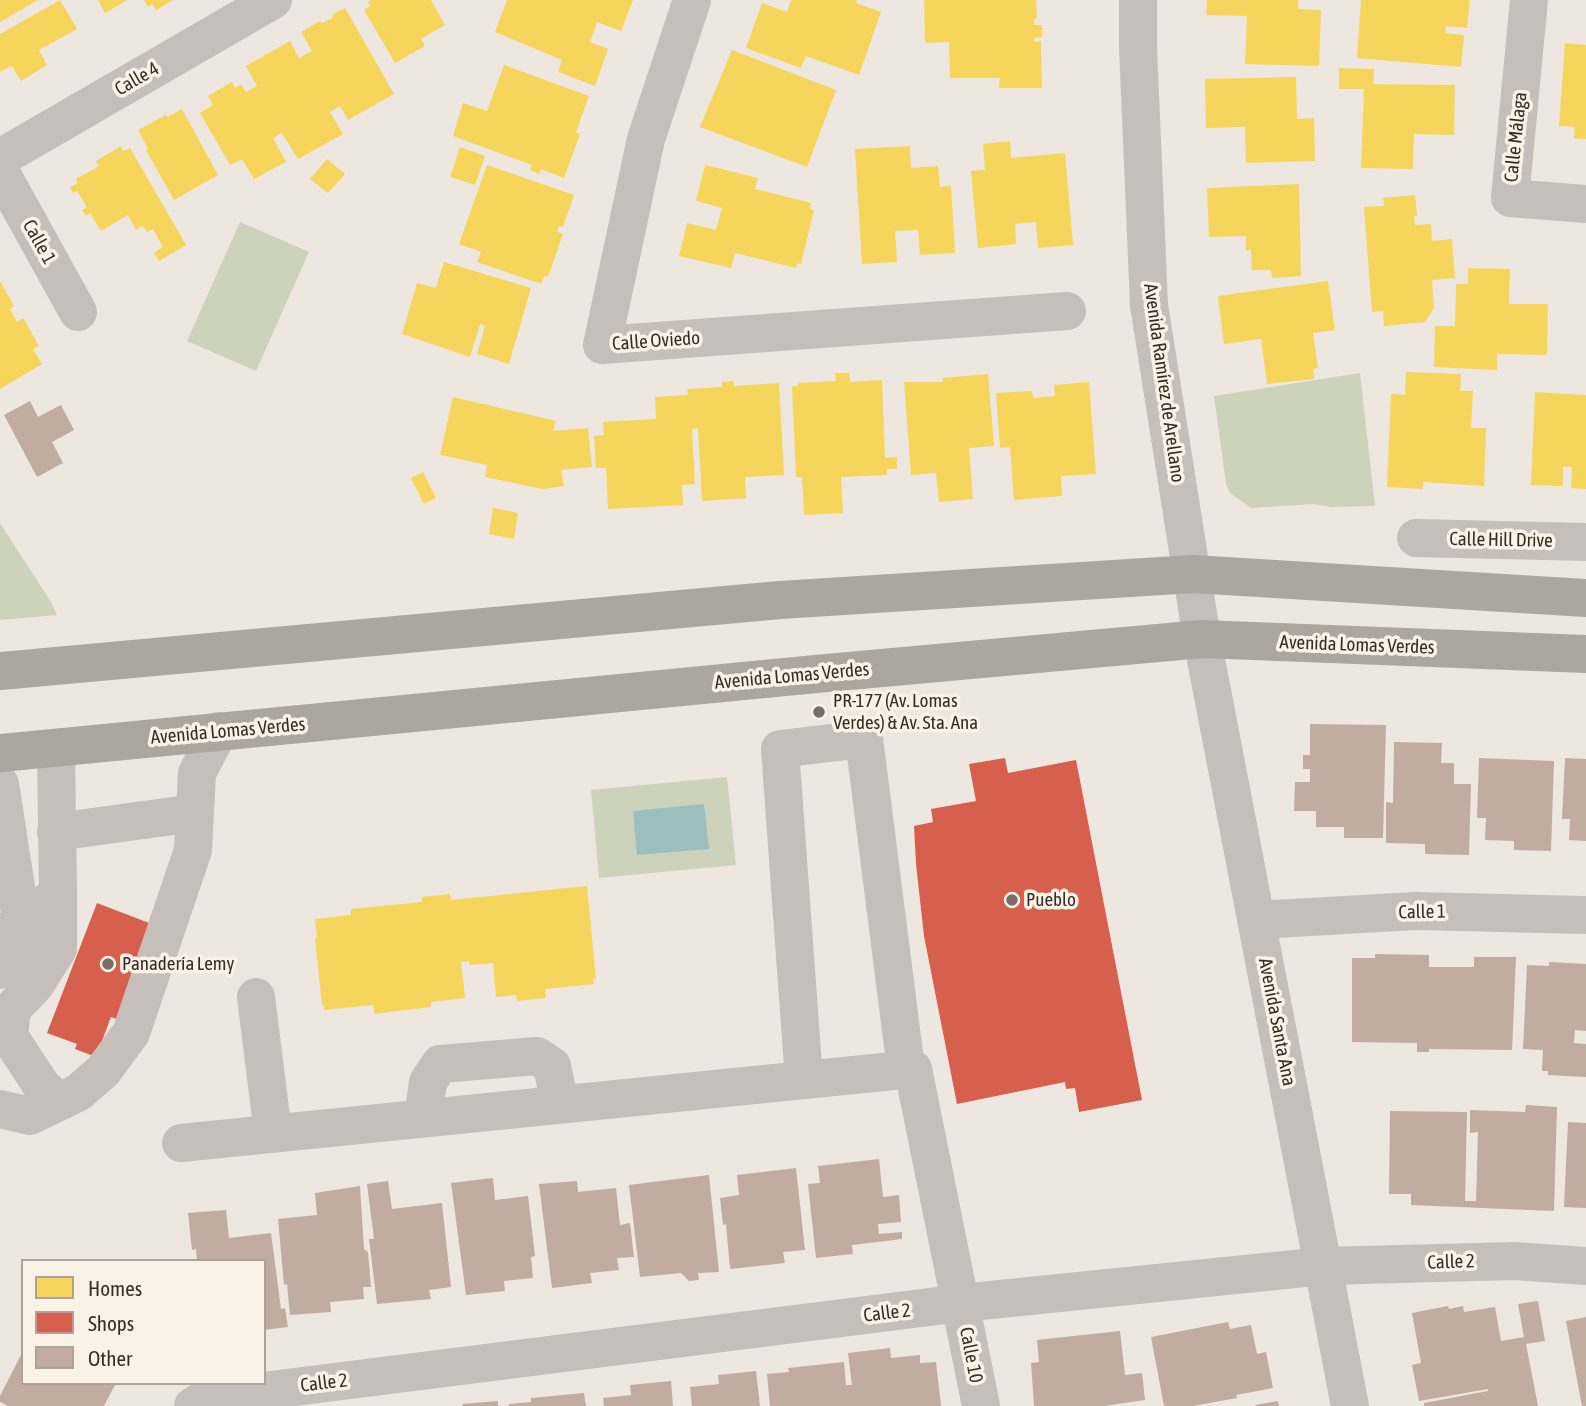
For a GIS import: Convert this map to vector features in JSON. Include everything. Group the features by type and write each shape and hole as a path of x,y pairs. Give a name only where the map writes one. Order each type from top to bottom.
{"highway":[{"path":"0,671 780,600 1193,574 1586,598"},
{"name":"Avenida Lomas Verdes","path":"0,753 1202,639 1586,654"}],"street":[{"name":"Calle Oviedo","path":"692,0 646,139 602,345 1067,311"},
{"name":"Avenida Ramírez de Arellano","path":"1138,0 1149,305 1202,639"},
{"name":"Calle Málaga","path":"1529,0 1510,198 1586,204"},
{"name":"Calle 4","path":"0,158 259,4"},
{"name":"Calle 1","path":"0,171 78,312"},
{"name":"Calle Hill Drive","path":"1416,538 1586,542"},
{"name":"Avenida Santa Ana","path":"1202,639 1350,1406"},
{"path":"0,1109 30,1116 79,1092 103,1071 131,1033 193,850 197,773 219,732"},
{"path":"181,1143 560,1105 804,1080 906,1069 864,739 780,749 804,1080"},
{"path":"56,748 58,949 35,985 12,1009 9,1036 41,1085 60,1102"},
{"path":"1,798 11,930"},
{"path":"57,832 195,813"},
{"path":"11,930 58,892"},
{"name":"Calle 1","path":"1257,920 1416,911 1586,915"},
{"path":"0,970 58,949"},
{"path":"256,997 273,1133"},
{"path":"423,1118 428,1082 440,1064 537,1056 552,1066 560,1105"},
{"name":"Calle 10","path":"906,1069 913,1069 981,1406"},
{"name":"Calle 2","path":"193,1406 207,1398 961,1303 1324,1266 1514,1261 1586,1266"}],"green space":[{"path":"240,222 309,252 256,371 187,341"},
{"path":"1360,373 1375,506 1331,507 1313,504 1251,508 1230,493 1226,484 1214,396"},
{"path":"0,523 51,602 57,615 0,620"},
{"path":"727,777 736,865 599,878 591,790"}],"water":[{"path":"704,804 709,849 637,855 633,811"}],"building: Homes":[{"path":"0,0 38,0 0,22"},
{"path":"60,0 77,29 39,50 47,65 21,81 12,66 0,72 0,34"},
{"path":"98,0 127,0 105,13"},
{"path":"144,0 173,0 156,10 152,4 148,7"},
{"path":"431,0 445,25 421,39 425,46 395,63 364,10 370,6 368,2"},
{"path":"507,0 633,0 621,31 597,22 590,42 608,49 595,86 558,72 562,60 495,32"},
{"path":"791,0 857,0 856,3 881,12 859,75 806,56 801,68 746,48 762,3 787,12"},
{"path":"924,0 1036,0 1037,19 1034,19 1034,25 1042,25 1042,37 1034,38 1034,42 1041,41 1042,88 999,88 1000,78 950,78 949,42 925,43"},
{"path":"1207,0 1298,0 1298,9 1321,10 1319,66 1245,64 1247,16 1206,15"},
{"path":"1361,0 1470,0 1467,28 1446,26 1445,33 1464,35 1461,67 1357,58"},
{"path":"345,8 394,94 348,120 340,106 330,112 343,134 298,159 282,133 273,138 286,162 254,179 242,159 230,165 200,113 213,105 208,96 232,82 235,88 241,84 246,92 257,86 246,66 290,41 299,58 312,51 301,32 320,21 322,23 333,18 332,15"},
{"path":"1565,43 1586,45 1586,139 1574,138 1575,127 1559,126"},
{"path":"732,50 836,90 807,167 700,127"},
{"path":"504,65 589,96 576,132 580,134 564,178 541,169 539,174 530,170 532,165 453,136 463,103 487,111"},
{"path":"1339,68 1374,69 1373,84 1455,85 1454,135 1414,134 1413,169 1361,168 1364,89 1339,89"},
{"path":"1296,77 1297,119 1314,118 1315,161 1246,163 1245,127 1206,128 1205,79"},
{"path":"182,109 218,175 174,200 138,130"},
{"path":"1010,141 1011,158 1065,153 1073,245 1038,248 1036,222 1015,224 1016,244 978,248 971,171 985,170 983,144"},
{"path":"121,146 123,151 130,148 186,245 159,261 154,253 163,247 153,229 147,232 143,226 136,230 128,215 101,231 90,213 86,216 82,210 87,207 77,191 73,193 70,187 78,183 76,179 99,166 96,161"},
{"path":"910,146 911,168 938,166 940,187 951,186 955,253 920,255 918,230 895,231 897,262 862,264 855,149"},
{"path":"460,147 485,156 475,185 450,177"},
{"path":"327,159 345,174 328,193 310,179"},
{"path":"487,165 574,195 563,227 559,226 557,232 563,234 548,277 544,276 541,284 477,262 481,252 459,244"},
{"path":"705,165 758,178 755,189 811,203 810,209 814,210 801,264 797,263 796,268 735,253 731,268 679,256 687,223 716,230 722,208 696,201"},
{"path":"1299,184 1301,276 1272,278 1271,270 1252,270 1251,250 1246,250 1246,236 1209,237 1207,188"},
{"path":"1415,195 1415,225 1431,224 1432,241 1452,239 1455,278 1432,280 1434,308 1425,322 1384,326 1383,311 1372,312 1364,207 1384,206 1383,198"},
{"path":"444,262 531,288 509,364 477,354 485,326 480,324 470,357 402,334 417,283 436,288"},
{"path":"1468,268 1510,269 1509,304 1548,304 1547,355 1497,354 1497,370 1434,367 1435,326 1455,326 1456,284 1468,284"},
{"path":"0,281 14,306 10,309 17,322 23,318 39,346 33,349 42,364 0,389"},
{"path":"1328,281 1335,330 1313,333 1318,368 1313,369 1314,379 1267,384 1261,339 1224,344 1218,296"},
{"path":"1406,372 1461,374 1460,391 1473,391 1471,428 1486,428 1484,486 1423,482 1423,489 1387,487 1391,394 1405,395"},
{"path":"835,373 849,373 850,382 882,380 885,458 897,457 897,469 887,469 887,475 841,477 843,513 804,515 802,477 796,477 792,386 798,386 798,383 836,381"},
{"path":"988,374 994,446 969,448 973,499 939,502 936,473 911,475 904,382 943,382 943,378"},
{"path":"734,381 734,386 779,383 784,475 745,477 746,498 702,501 698,428 692,429 695,484 682,485 683,505 608,509 606,468 596,468 594,436 604,435 603,422 656,419 655,397 688,395 687,389 722,387 722,382"},
{"path":"1089,382 1096,474 1061,476 1062,496 1014,500 1010,447 1000,448 996,393 1032,391 1033,398 1055,396 1054,385"},
{"path":"1535,392 1586,395 1586,489 1571,488 1572,467 1563,467 1563,486 1531,485"},
{"path":"453,397 556,421 553,431 588,428 592,467 561,470 564,486 543,489 485,477 487,465 440,455"},
{"path":"423,472 436,498 424,504 411,478"},
{"path":"493,508 518,513 514,539 489,534"},
{"path":"587,886 596,979 593,979 594,984 545,989 546,998 517,1001 516,995 496,997 493,963 470,965 469,961 461,962 465,998 431,1002 431,1007 374,1014 373,1005 324,1010 315,919 351,915 351,909 422,902 422,897 450,894 451,900"}],"building: Shops":[{"name":"Pueblo","path":"1005,758 1008,773 1076,760 1142,1100 1079,1112 1075,1088 1066,1089 1065,1082 957,1104 924,936 914,826 933,822 931,809 976,801 969,764"},
{"name":"Panadería Lemy","path":"97,903 157,926 125,1022 111,1017 96,1057 75,1049 77,1044 47,1033"}],"building: Other":[{"path":"30,401 38,417 61,405 74,430 52,442 63,463 37,477 4,415"},
{"path":"1310,724 1386,725 1383,838 1344,838 1344,827 1316,827 1316,811 1294,811 1295,782 1310,782 1310,769 1303,769 1303,755 1310,755"},
{"path":"1394,742 1442,743 1441,763 1454,763 1454,784 1471,784 1469,855 1425,854 1425,844 1386,843 1386,802 1393,803"},
{"path":"1479,758 1554,761 1551,851 1514,850 1514,841 1485,840 1486,818 1477,818"},
{"path":"1565,758 1586,759 1586,841 1569,840 1570,819 1562,819"},
{"path":"1375,954 1429,955 1429,967 1474,967 1474,957 1516,957 1512,1050 1429,1049 1429,1052 1417,1052 1417,1043 1352,1042 1352,958 1375,958"},
{"path":"1549,962 1586,964 1586,1031 1575,1030 1574,1043 1586,1044 1586,1077 1548,1075 1548,1071 1542,1071 1543,1050 1523,1049 1527,965 1549,966"},
{"path":"1526,1105 1557,1107 1554,1211 1411,1205 1411,1194 1389,1194 1390,1111 1467,1112 1465,1201 1476,1201 1478,1132 1470,1133 1470,1110 1525,1112"},
{"path":"1568,1122 1586,1123 1586,1208 1564,1207"},
{"path":"879,1159 883,1197 899,1195 901,1222 878,1224 879,1234 902,1232 902,1239 852,1245 853,1254 816,1258 808,1184 820,1183 818,1166"},
{"path":"796,1168 805,1250 783,1252 785,1263 730,1269 726,1224 723,1225 720,1198 739,1195 737,1175"},
{"path":"709,1175 719,1272 698,1273 699,1280 689,1281 681,1273 640,1277 629,1185"},
{"path":"493,1178 495,1200 528,1196 535,1256 531,1257 533,1278 504,1281 505,1291 466,1295 451,1183"},
{"path":"388,1181 392,1209 442,1203 451,1287 429,1290 431,1299 377,1304 369,1239 374,1239 367,1184"},
{"path":"577,1181 578,1192 616,1188 620,1225 630,1223 634,1257 617,1258 619,1270 590,1273 592,1283 552,1288 539,1184"},
{"path":"360,1186 364,1249 368,1252 371,1287 363,1287 364,1299 330,1302 331,1312 290,1315 287,1284 284,1285 278,1219 317,1215 315,1193"},
{"path":"226,1210 229,1238 271,1233 281,1309 285,1308 288,1327 266,1330 266,1259 197,1259 196,1249 192,1250 188,1213"},
{"path":"1538,1301 1545,1341 1526,1344 1538,1406 1424,1406 1424,1403 1488,1389 1419,1401 1412,1365 1421,1363 1412,1313 1448,1306 1449,1309 1463,1306 1464,1312 1495,1307 1501,1341 1524,1337 1518,1304"},
{"path":"1586,1317 1586,1406 1582,1406 1566,1321"},
{"path":"1228,1322 1230,1329 1251,1325 1257,1354 1266,1352 1273,1388 1193,1406 1164,1406 1151,1337"},
{"path":"1120,1331 1125,1375 1142,1373 1145,1400 1104,1406 1034,1406 1031,1363 1039,1362 1037,1340"},
{"path":"890,1348 891,1358 920,1355 920,1363 936,1362 941,1406 770,1406 767,1374 789,1372 788,1368 844,1362 846,1385 852,1385 848,1353"},
{"path":"21,1355 21,1385 115,1385 104,1406 8,1406 0,1402 0,1396"},
{"path":"756,1371 760,1406 692,1406 690,1387 719,1384 718,1375"},
{"path":"671,1381 673,1406 604,1406 603,1398 631,1395 630,1385"},
{"path":"584,1393 586,1406 509,1406 531,1402 531,1398"},
{"path":"498,1401 498,1406 462,1404"},
{"path":"1278,1401 1279,1406 1255,1405"}],"place":[{"name":"PR-177 (Av. Lomas Verdes) & Av. Sta. Ana","path":"819,712"},
{"name":"Pueblo","path":"1012,900"},
{"name":"Panadería Lemy","path":"108,964"}]}
